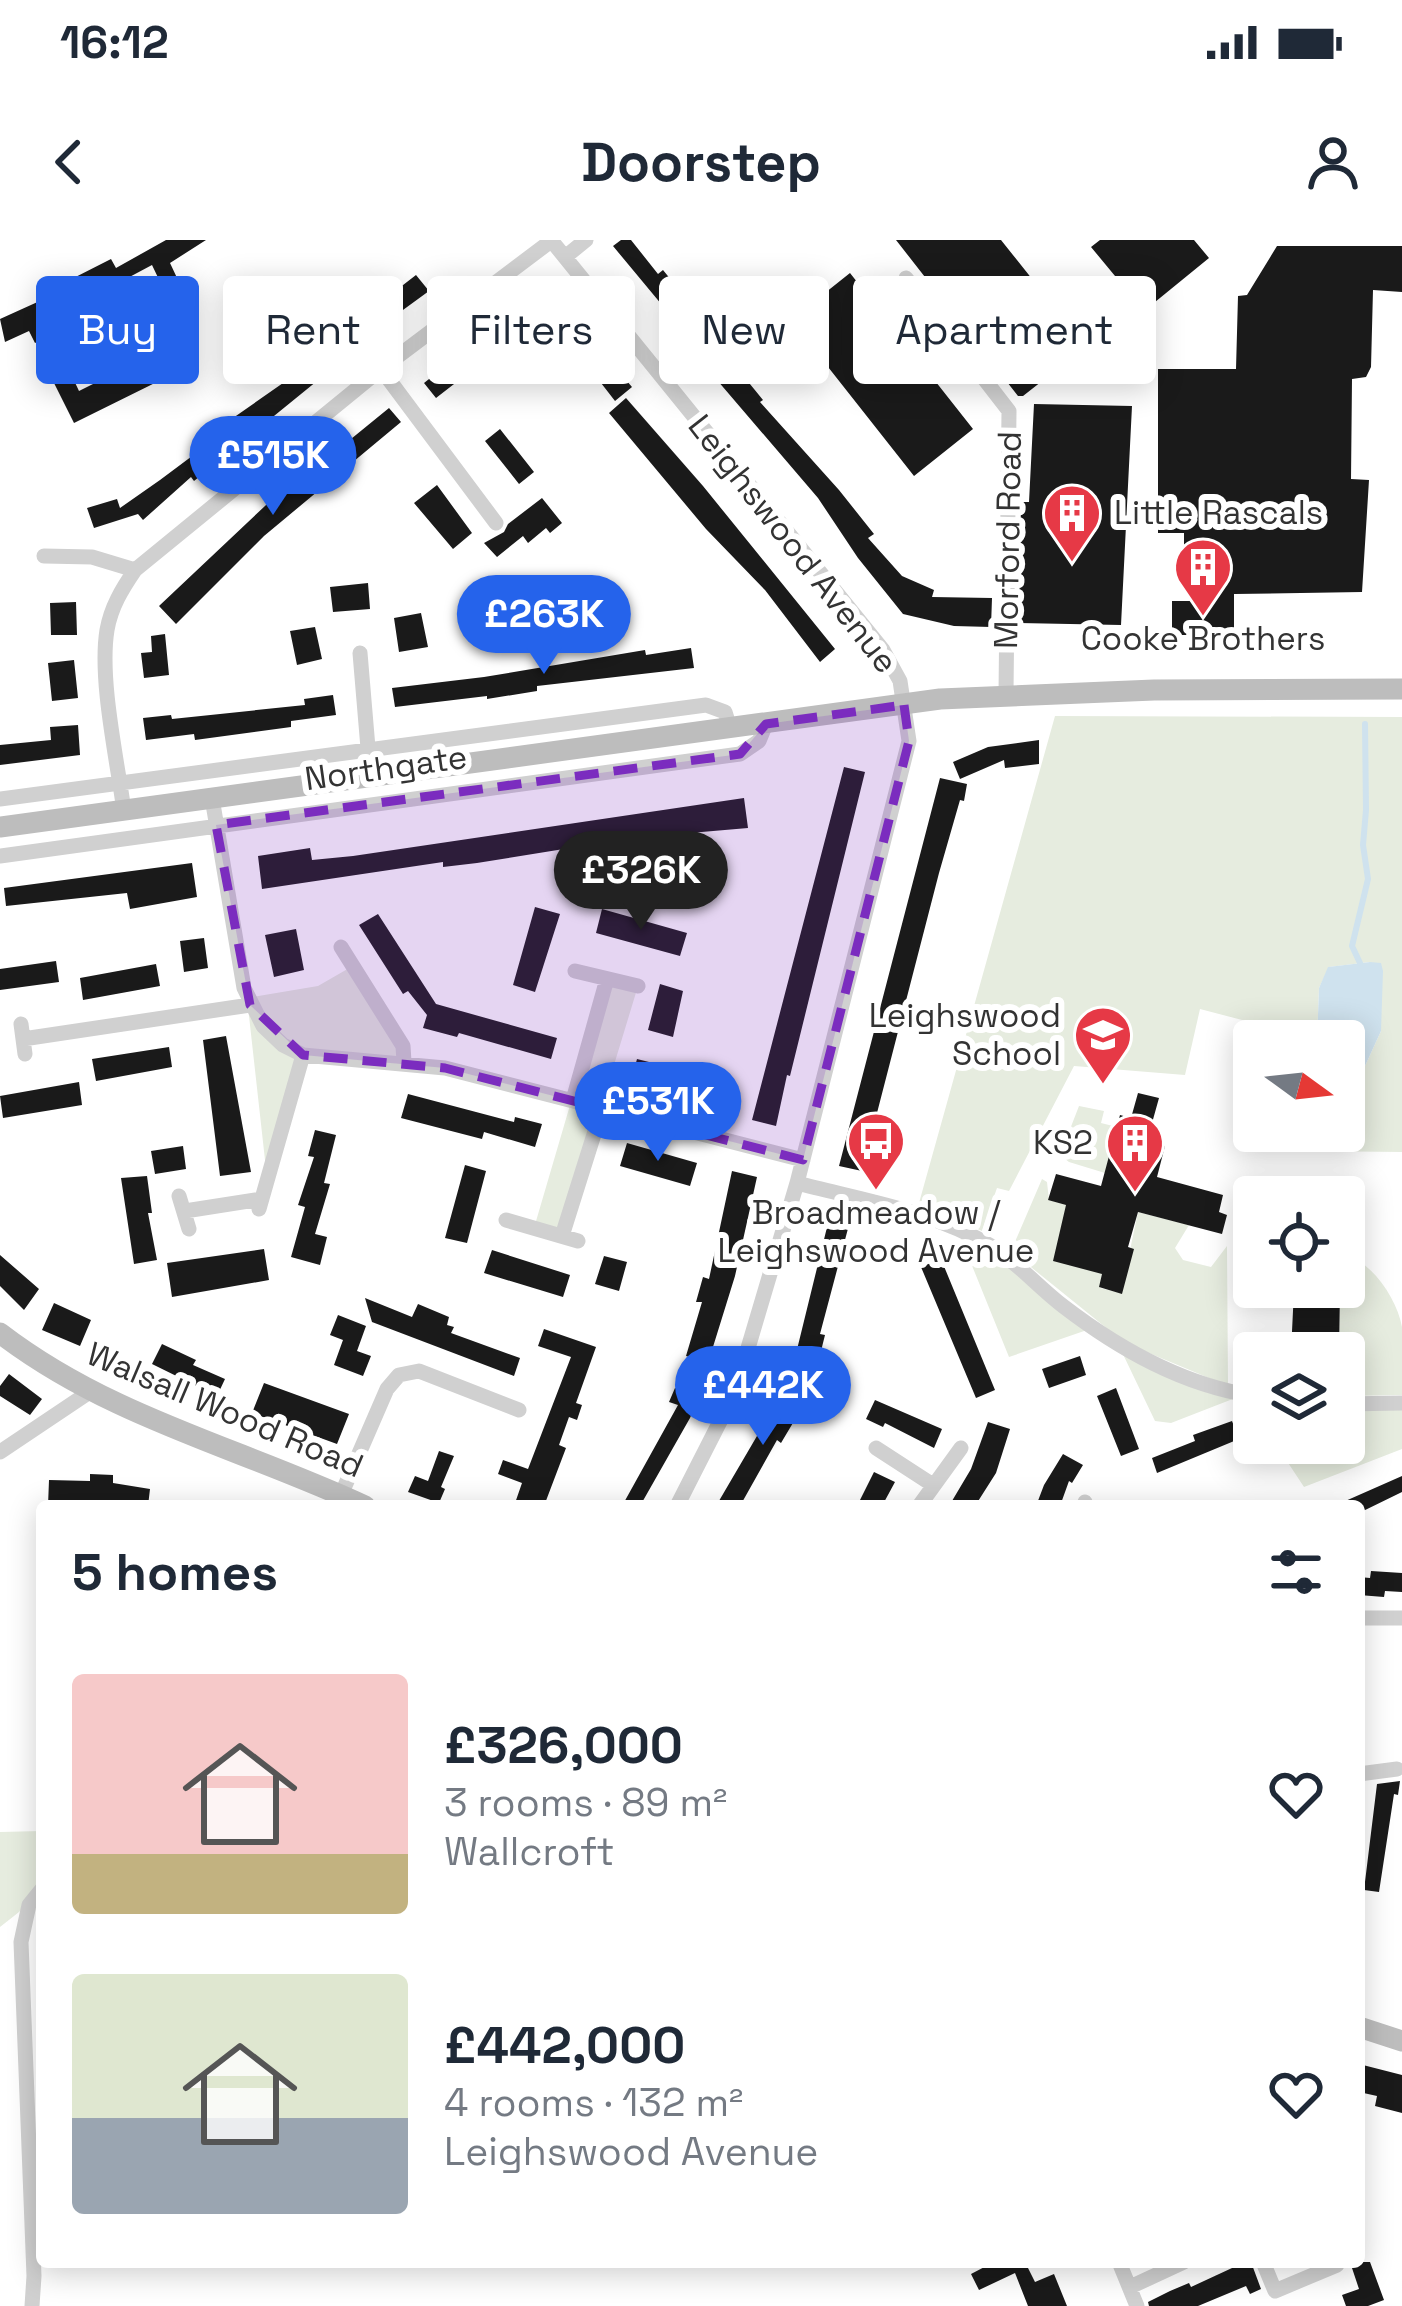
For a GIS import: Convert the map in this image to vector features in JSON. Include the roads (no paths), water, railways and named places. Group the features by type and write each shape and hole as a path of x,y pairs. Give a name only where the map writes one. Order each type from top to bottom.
{"main road":[{"name":"Northgate","path":"0,827 1006,694 1402,689"},
{"name":"Walsall Wood Road","path":"0,1333 48,1370 91,1391 206,1443 352,1500"},
{"path":"1365,2029 1402,2041"}],"street":[{"path":"403,352 551,240"},
{"name":"Leighswood Avenue","path":"551,240 883,650 900,681 909,741 797,1183 735,1392 680,1500"},
{"path":"566,256 586,240"},
{"path":"124,811 105,656 107,627 117,596 135,570 363,384"},
{"path":"392,384 496,523"},
{"name":"Morford Road","path":"992,384 1010,411 1006,694"},
{"path":"44,556 92,556 135,570"},
{"path":"360,652 368,748"},
{"name":"Northgate","path":"0,799 706,705 724,712 730,728"},
{"name":"Northgate","path":"0,856 740,754 759,741 766,724"},
{"path":"212,798 250,1005 272,1036 302,1055 404,1062 488,1077 803,1160"},
{"path":"341,947 344,970 404,1046 404,1062"},
{"path":"575,971 638,986"},
{"path":"573,1100 608,979"},
{"path":"23,1039 250,1005"},
{"path":"189,1229 182,1203 260,1204 302,1055"},
{"path":"506,1220 570,1238 602,1108"},
{"path":"797,1183 950,1224 996,1248 1120,1348 1173,1373 1233,1390"},
{"path":"341,1495 387,1389 399,1375 419,1372 519,1410"},
{"path":"0,1452 91,1391"},
{"path":"1365,1404 1402,1403"},
{"path":"876,1448 933,1485"},
{"path":"924,1500 961,1448"},
{"path":"1365,1618 1402,1618"},
{"path":"1365,1773 1397,1769"},
{"path":"32,2306 21,1942 29,1905 36,1896"},
{"path":"1122,2268 1137,2306"},
{"path":"1130,2288 1172,2268"},
{"path":"1265,2268 1275,2291 1330,2268"}],"water":[{"path":"1381,963 1381,1031 1365,1066 1365,1020 1318,1020 1319,988 1328,967"}],"waterway":[{"path":"1360,963 1352,946 1368,879 1363,845 1365,724"}],"place":[{"name":"Little Rascals","path":"1072,564"},
{"name":"Cooke Brothers","path":"1203,618"},
{"name":"Leighswood School","path":"1103,1086"},
{"name":"Broadmeadow / Leighswood Avenue","path":"876,1192"},
{"name":"KS2","path":"1135,1194"}]}
